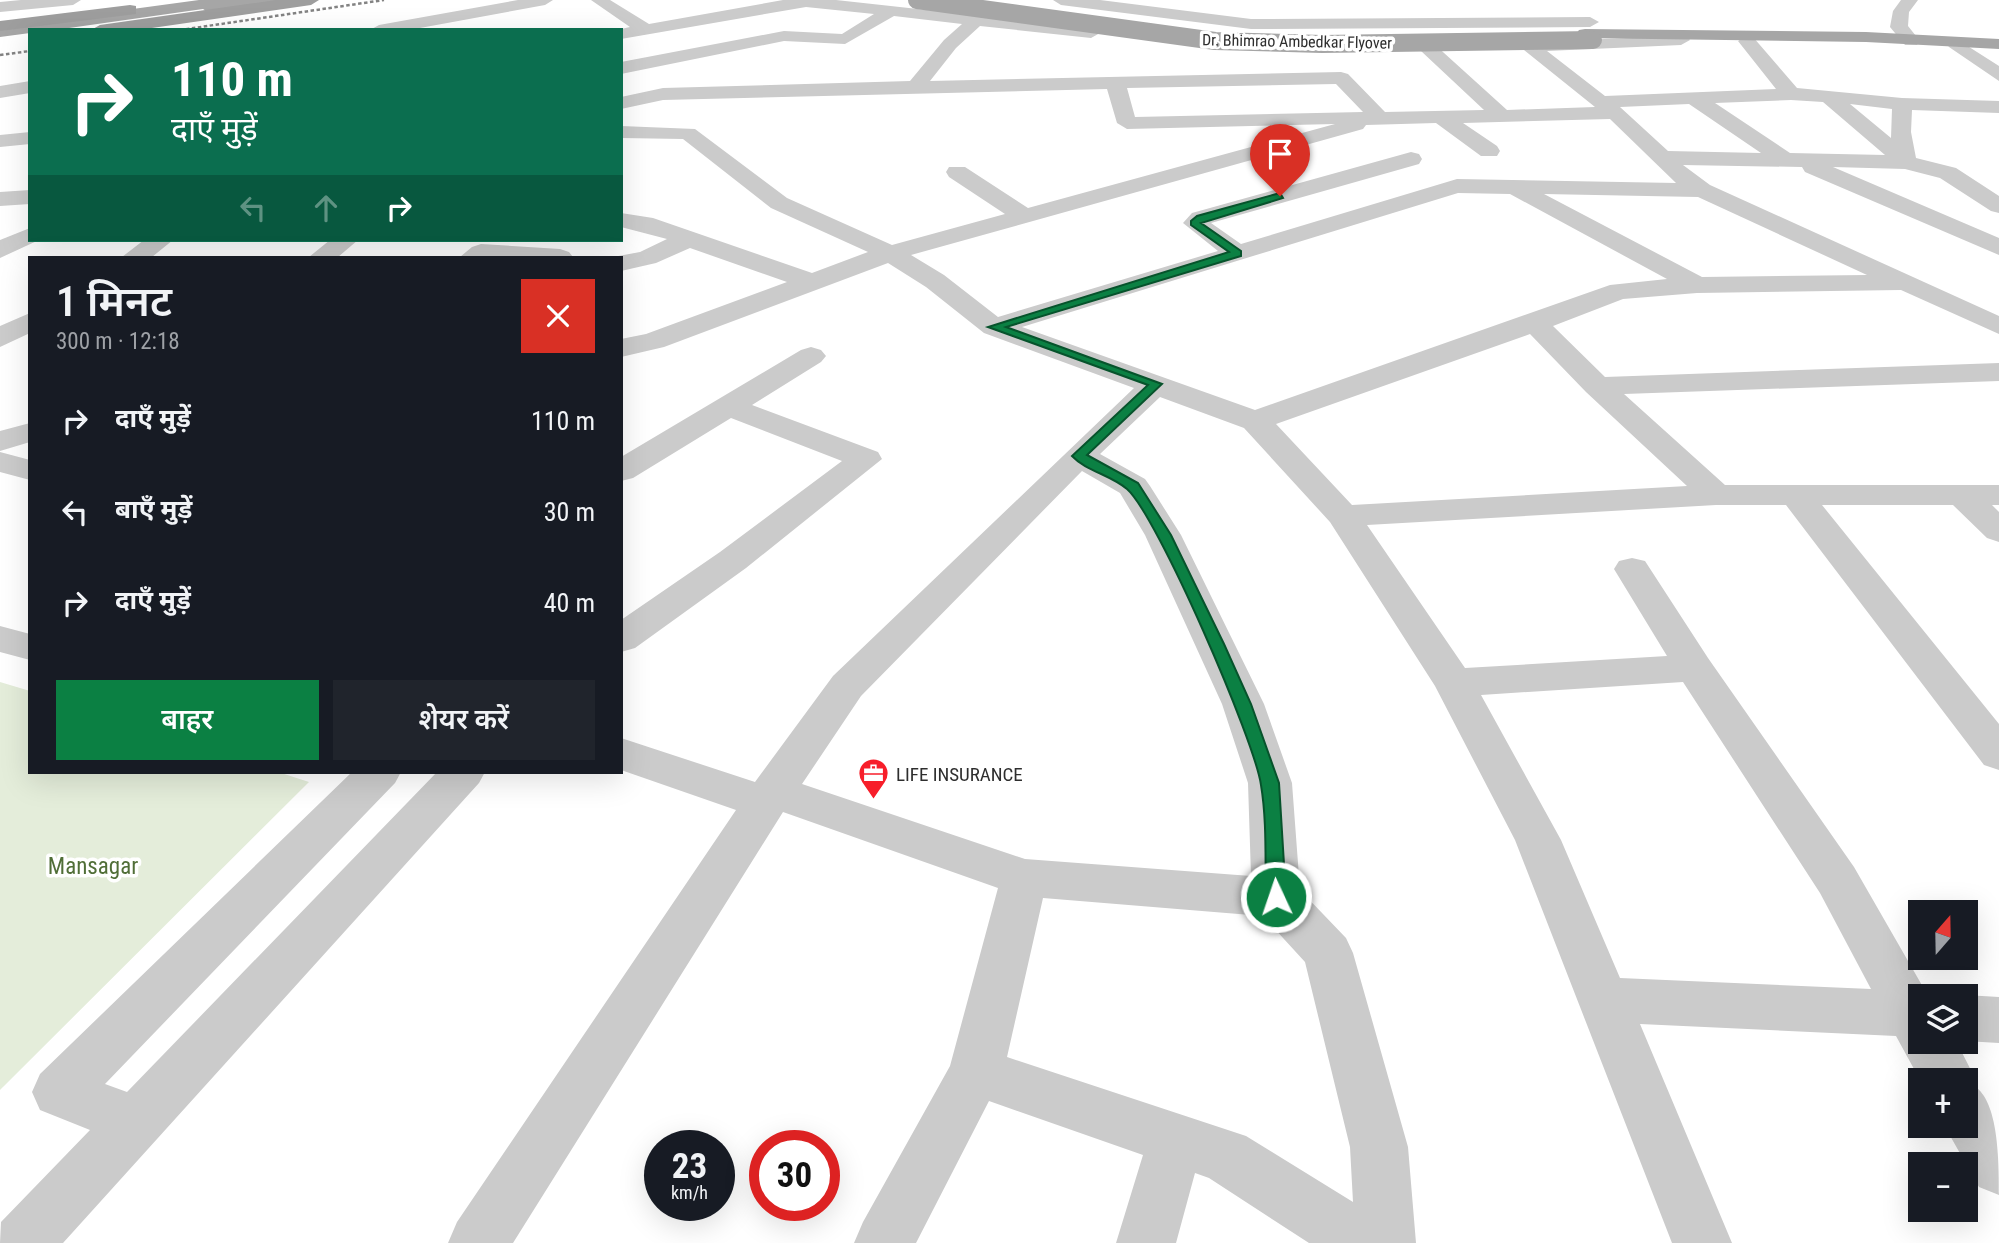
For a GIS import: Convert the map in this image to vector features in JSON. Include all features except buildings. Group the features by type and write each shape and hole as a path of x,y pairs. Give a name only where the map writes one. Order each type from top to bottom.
{"highway":[{"path":"0,26 205,0"},
{"path":"114,28 311,0"},
{"path":"0,43 28,39"}],"main road":[{"path":"42,28 236,0"},
{"path":"73,28 275,0"},
{"name":"Dr. Bhimrao Ambedkar Flyover","path":"917,0 1215,41 1322,44 1589,37"},
{"name":"Dr. Bhimrao Ambedkar Flyover","path":"957,0 1172,31 1247,37 1686,37"},
{"path":"0,34 28,30"},
{"path":"0,34 28,33"},
{"path":"1686,37 1866,37 1999,44"},
{"path":"1686,37 1747,41 1911,41"}],"street":[{"path":"0,7 73,0"},
{"path":"390,28 545,0"},
{"path":"600,0 647,30"},
{"path":"1009,23 1046,0"},
{"path":"1061,0 1251,24 1615,22 1686,37"},
{"path":"1910,0 1901,11 1899,27 1911,41"},
{"path":"623,34 797,1 1189,44 1322,48 1530,46 1686,37"},
{"path":"1345,25 1358,6"},
{"path":"830,56 845,39 891,11"},
{"path":"449,17 461,28"},
{"path":"916,86 950,44 978,19"},
{"path":"1051,47 1066,29"},
{"path":"623,68 784,36 845,39"},
{"path":"1747,41 1791,94"},
{"path":"1955,43 1999,75"},
{"path":"1530,46 1665,158 1685,179 1702,190 1999,326"},
{"path":"1427,47 1502,116"},
{"path":"1322,48 1382,134 1411,159 1457,186"},
{"path":"1021,83 1036,64"},
{"path":"623,103 663,94 814,81 916,86 1341,78"},
{"path":"1115,81 1127,123 1350,122 1382,134 1442,118 1502,116 1695,99 1791,94 1902,104 1999,107"},
{"path":"0,92 28,87"},
{"path":"1828,96 1906,162"},
{"path":"1695,99 1791,160 1999,247"},
{"path":"1902,104 1900,132 1906,162"},
{"path":"1442,118 1489,151"},
{"path":"1156,122 1227,158"},
{"path":"623,348 654,341 890,253 1350,122"},
{"path":"623,132 688,133 779,203 890,253 935,281 994,327 1255,421 1343,516 1454,682 1538,839 1702,1243"},
{"path":"0,141 28,138"},
{"path":"1665,158 1906,162 1948,173 1999,206"},
{"path":"1237,253 1195,223 1201,218 1411,159"},
{"path":"957,172 1022,214"},
{"path":"994,327 1457,186 1702,190"},
{"path":"1513,188 1697,285"},
{"path":"0,199 28,197"},
{"path":"623,220 644,223 813,282"},
{"path":"0,250 28,236"},
{"path":"623,262 647,258 690,239"},
{"path":"137,256 158,242"},
{"path":"322,256 343,242"},
{"path":"475,256 481,252 544,256"},
{"path":"1255,421 1619,291 1697,285 1905,282"},
{"path":"0,338 28,322"},
{"path":"1535,323 1597,386 1716,495"},
{"path":"623,470 811,356"},
{"path":"1597,386 1999,372"},
{"path":"478,1243 769,797 847,686 1079,456 1156,384"},
{"path":"623,638 733,560 866,459 728,406"},
{"path":"0,441 28,433"},
{"path":"1079,456 1133,486 1163,535 1242,704 1270,783 1276,897 1328,953 1379,1147 1386,1243"},
{"path":"0,462 28,469"},
{"path":"1343,516 1716,495 1999,495"},
{"path":"1796,495 1999,754"},
{"path":"1963,496 1999,531"},
{"path":"1632,569 1694,668 1837,880 1908,1006"},
{"path":"0,639 28,646"},
{"path":"1454,682 1694,668"},
{"path":"623,754 1024,878 1276,897"},
{"path":"136,1122 60,1092 377,774"},
{"path":"22,1243 461,774"},
{"path":"884,1243 976,1072 1024,878"},
{"path":"1604,1000 1908,1024"},
{"path":"1978,1019 1999,1020"},
{"path":"976,1072 1226,1156 1363,1243"},
{"path":"1978,1131 1999,1167"},
{"path":"1146,1243 1176,1139"}],"green space":[{"name":"Mansagar","path":"0,682 28,690 28,774 284,774 309,782 0,1090"}],"railway":[{"path":"194,28 384,0"},
{"path":"0,55 28,51"}],"place":[{"name":"LIFE INSURANCE","path":"873,801"}],"route":[{"path":"1276,897 1270,783 1242,704 1216,644 1163,535 1133,486 1079,456 1156,384 994,327 1237,253 1195,223 1201,218 1280,196"}]}
